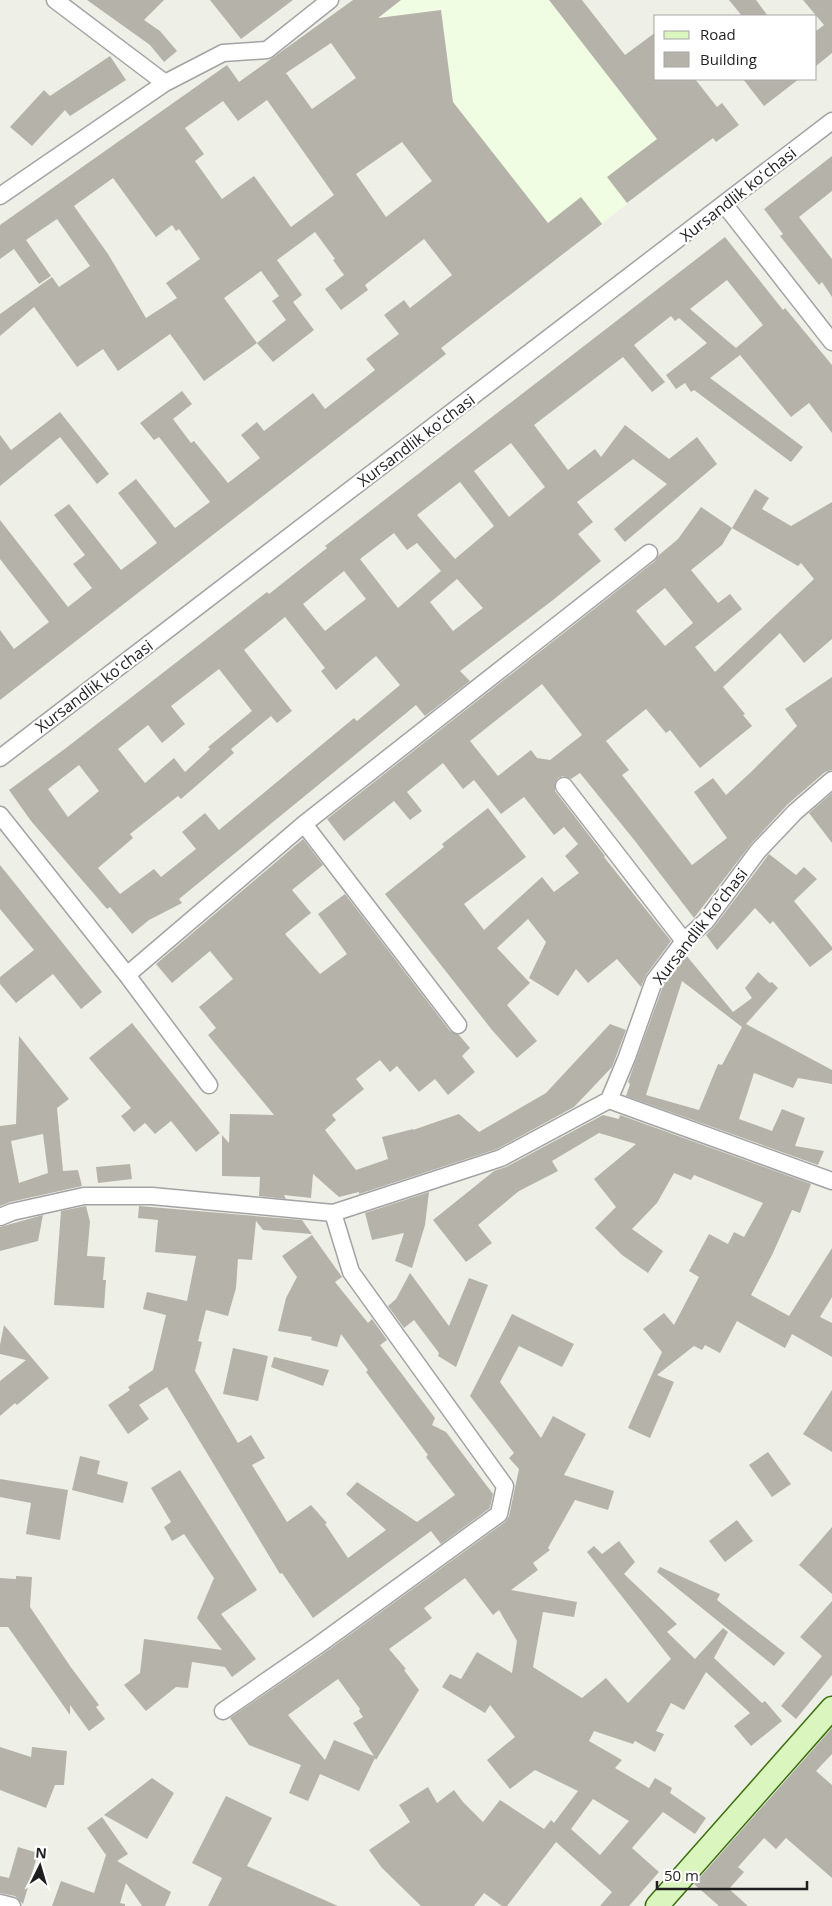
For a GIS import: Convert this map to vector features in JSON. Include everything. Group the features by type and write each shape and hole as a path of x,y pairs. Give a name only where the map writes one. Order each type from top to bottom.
{"street":[{"path":"55,0 165,83"},
{"path":"0,196 165,83 223,53 267,50 330,0"},
{"name":"Xursandlik koʻchasi","path":"0,758 832,121"},
{"path":"724,204 832,342"},
{"path":"127,975 304,824 649,553"},
{"name":"Xursandlik koʻchasi","path":"609,1100 654,982 684,942 706,920 758,851 795,812 832,780"},
{"path":"564,786 684,942"},
{"path":"0,814 127,975 209,1084"},
{"path":"304,824 458,1025"},
{"path":"0,1217 12,1212 84,1196 152,1196 333,1213 501,1158 609,1100 832,1181"},
{"path":"224,1711 499,1514 505,1486 351,1272 333,1213"},
{"path":"657,1906 832,1708"},
{"path":"0,1903 12,1906"}],"shaded area":[{"path":"353,0 582,0 698,149 517,289 402,142 406,139 331,17"}],"building":[{"path":"87,0 164,0 144,20 160,31 177,51 164,62 150,45"},
{"path":"210,0 293,0 241,39"},
{"path":"353,0 401,0 378,18 441,10 453,102 548,223 581,197 602,224 441,348 446,354 0,700 0,630 14,649 49,622 0,559 0,520 68,607 92,588 73,564 85,555 54,515 69,504 121,570 157,543 118,493 136,479 175,528 210,502 159,437 154,440 140,423 182,391 192,404 173,419 191,443 194,441 228,483 260,458 241,435 257,422 264,431 313,393 325,409 375,370 366,359 399,334 384,315 404,300 410,308 452,275 424,239 365,285 368,290 341,310 325,289 344,275 315,232 277,260 302,295 293,302 314,330 273,362 257,343 204,381 170,334 118,371 103,349 77,367 34,307 0,336 0,314 52,277 59,287 90,266 57,219 26,240 51,276 39,284 14,249 0,259 0,225 227,65 239,82","holes":["331,43 356,78 312,109 286,73","267,100 334,195 291,227 254,176 222,199 195,161 204,154 185,128 223,101 238,121","402,142 432,181 386,217 356,174","113,178 156,237 172,225 176,231 179,229 200,259 166,283 177,298 146,318 108,254 74,206","261,271 279,296 272,301 286,320 257,343 224,298"]},
{"path":"549,0 582,0 625,55 654,33 654,80 696,80 717,107 722,103 739,125 716,142 713,138 627,203 607,177 657,139"},
{"path":"729,0 756,0 767,15 741,15"},
{"path":"803,0 832,0 832,53 817,65 817,30 824,25"},
{"path":"110,56 126,80 70,116 65,110 32,146 10,127 44,90 50,96"},
{"path":"744,80 798,80 764,106"},
{"path":"832,156 832,191 799,217 832,259 832,297 822,282 819,285 780,236 783,234 764,209"},
{"path":"725,237 783,310 785,308 832,365 832,433 809,403 791,417 740,355 710,378 803,447 791,462 694,390 691,392 685,383 676,389 666,375 707,343 679,318 675,321 671,316 634,345 665,382 652,392 623,357 534,425 568,470 595,449 601,457 625,425 669,459 697,437 717,464 625,542 614,529 667,484 633,459 577,502 593,522 578,534 601,561 460,671 470,681 425,716 416,705 179,899 182,903 149,920 132,934 110,907 107,909 31,821 9,790 267,592 269,594 327,548 325,546","holes":["727,280 763,325 736,348 690,309","511,443 545,487 509,517 474,471","460,482 494,526 455,559 417,515","394,533 407,550 417,543 441,571 398,608 360,559","344,571 366,599 325,631 303,604","457,579 483,608 453,631 430,602","285,617 325,668 321,671 336,690 376,656 400,685 357,721 354,718 219,830 205,813 182,832 196,849 161,877 154,869 120,894 98,868 133,838 130,834 178,796 181,799 234,753 231,749 271,716 277,723 292,711 244,650","219,669 252,711 208,747 210,749 185,772 174,758 145,783 118,749 148,725 162,743 185,724 171,706","79,765 99,791 68,817 48,789"]},
{"path":"60,412 109,474 97,484 60,437 0,486 0,435 11,450"},
{"path":"755,489 769,498 762,509 791,526 832,502 832,639 804,663 780,633 723,687 745,714 743,715 752,726 700,768 670,730 666,733 646,709 606,741 629,770 622,775 692,865 727,838 694,792 713,778 726,795 797,726 785,709 832,677 832,770 825,772 788,804 751,844 694,918 580,773 571,779 563,776 558,778 555,783 555,791 604,857 671,941 646,975 641,987 617,959 588,983 576,969 558,996 529,978 546,942 528,919 497,948 530,983 507,1005 537,1041 517,1058 492,1030 385,894 444,847 442,844 488,808 526,857 464,904 484,930 542,877 554,892 579,873 565,856 578,844 564,827 554,835 524,797 501,814 474,780 463,789 443,763 407,792 422,811 410,820 394,801 344,841 327,819 655,561 659,555 678,539 701,507 732,528","holes":["732,528 798,566 801,563 814,579 715,672 695,647 742,609 730,594 718,603 691,570 722,545","665,588 693,623 665,646 636,611","542,684 582,735 550,760 537,758 531,750 498,776 470,741"]},
{"path":"832,793 832,843 809,813"},
{"path":"303,839 323,865 292,890 311,913 285,934 320,974 347,954 318,914 345,894 450,1031 459,1035 470,1048 462,1056 475,1072 448,1095 435,1079 419,1092 397,1066 390,1072 380,1060 356,1079 364,1089 332,1115 336,1120 325,1130 356,1170 388,1159 382,1137 413,1130 459,1114 479,1132 546,1093 610,1024 626,1030 612,1067 574,1107 497,1149 359,1194 359,1192 339,1197 313,1174 311,1198 284,1195 286,1199 259,1196 260,1177 222,1176 222,1135 229,1143 230,1114 274,1115 208,1035 216,1028 199,1007 233,979 210,951 172,983 156,964"},
{"path":"769,854 796,875 804,867 817,879 794,901 832,947 832,950 810,967 773,921 770,924 755,908 717,950 706,935"},
{"path":"0,865 102,992 81,1009 53,974 16,1003 0,984 0,977 34,950 0,909"},
{"path":"686,955 733,1012 752,998 745,988 758,972 778,988 746,1024 832,1070 832,1084 798,1078 793,1088 754,1073 739,1119 772,1131 782,1109 805,1118 795,1146 824,1151 818,1165 626,1096 630,1084 628,1082 663,986","holes":["682,981 742,1027 722,1065 718,1064 699,1110 646,1095"]},
{"path":"132,1023 220,1133 196,1152 171,1121 155,1134 145,1123 134,1132 121,1116 131,1108 89,1058"},
{"path":"19,1036 69,1099 57,1108 63,1171 78,1170 82,1186 10,1202 0,1206 0,1126 16,1124","holes":["43,1134 48,1173 19,1183 11,1141"]},
{"path":"603,1115 619,1119 620,1115 811,1184 800,1213 792,1210 773,1253 751,1295 789,1316 832,1248 832,1297 820,1317 832,1323 832,1357 792,1334 785,1348 737,1321 720,1353 705,1345 702,1350 694,1346 657,1375 674,1382 650,1438 628,1428 662,1352 643,1329 664,1313 674,1325 699,1277 689,1271 709,1234 728,1244 734,1232 744,1237 763,1203 694,1175 691,1180 674,1173 657,1203 632,1229 663,1251 648,1273 622,1255 595,1228 616,1207 594,1179 636,1144 599,1133 552,1161 558,1171 519,1191 478,1225 492,1243 466,1262 433,1220 494,1171 506,1167"},
{"path":"130,1164 132,1179 98,1183 96,1167"},
{"path":"429,1192 425,1225 412,1268 395,1261 404,1233 372,1240 365,1213"},
{"path":"86,1206 90,1222 87,1256 105,1257 103,1280 106,1280 104,1308 54,1305 61,1211"},
{"path":"139,1206 302,1220 312,1234 263,1230 256,1221 252,1260 238,1259 236,1288 228,1316 206,1310 198,1341 202,1342 195,1371 238,1443 251,1435 265,1458 252,1465 287,1522 311,1505 327,1523 325,1524 348,1558 386,1530 346,1494 357,1482 417,1522 455,1495 426,1457 428,1455 366,1372 368,1370 341,1334 337,1347 311,1340 312,1337 278,1331 286,1298 297,1277 282,1256 312,1235 342,1277 335,1282 368,1323 372,1319 387,1340 380,1345 435,1418 432,1425 446,1432 493,1494 490,1508 441,1544 431,1531 313,1618 282,1573 280,1574 167,1387 139,1405 149,1419 128,1434 108,1405 130,1390 128,1387 153,1370 166,1315 143,1309 147,1292 187,1301 196,1256 155,1252 158,1220 138,1218"},
{"path":"43,1215 38,1241 0,1251 0,1227"},
{"path":"410,1273 449,1326 469,1278 488,1285 456,1367 438,1356 439,1353 414,1320 404,1328 388,1306 396,1299"},
{"path":"512,1314 574,1344 562,1367 519,1346 500,1382 541,1438 553,1416 586,1434 564,1475 614,1491 608,1510 575,1500 548,1548 550,1550 533,1563 538,1570 511,1590 577,1602 574,1617 543,1612 533,1667 582,1698 606,1678 628,1703 671,1659 587,1552 594,1546 602,1554 619,1541 635,1562 624,1574 677,1624 667,1632 695,1659 723,1628 728,1632 714,1658 762,1703 765,1701 782,1721 751,1746 734,1726 750,1713 706,1672 684,1710 671,1703 656,1731 664,1734 655,1752 635,1741 633,1744 594,1731 589,1741 622,1760 615,1768 649,1788 655,1778 672,1788 670,1793 706,1818 695,1834 663,1812 632,1848 659,1872 629,1906 600,1906 612,1892 556,1842 507,1906 502,1906 484,1893 474,1906 421,1906 382,1868 369,1850 410,1822 399,1805 428,1787 437,1803 454,1790 483,1822 500,1800 544,1829 551,1820 554,1823 578,1791 535,1770 510,1789 487,1760 515,1737 490,1705 485,1713 442,1687 450,1674 461,1679 477,1652 512,1673 517,1641 499,1610 493,1615 465,1578 424,1608 432,1618 389,1649 406,1669 404,1670 419,1690 376,1760 375,1758 359,1791 320,1774 308,1801 289,1793 301,1765 249,1745 230,1718 323,1654 505,1522 509,1516 519,1469 509,1458 514,1453 470,1396","holes":["338,1679 360,1709 359,1711 363,1717 353,1723 374,1756 334,1740 325,1760 288,1715","593,1799 629,1821 600,1855 571,1829"]},
{"path":"4,1325 49,1378 17,1405 15,1403 0,1416 0,1381 26,1360 0,1354"},
{"path":"233,1348 268,1356 258,1401 223,1394"},
{"path":"274,1357 329,1370 323,1386 271,1367"},
{"path":"832,1390 832,1452 803,1434"},
{"path":"768,1452 791,1484 772,1497 749,1465"},
{"path":"80,1456 100,1461 97,1474 128,1482 123,1503 72,1490"},
{"path":"180,1470 257,1590 221,1614 256,1659 232,1677 225,1667 192,1662 188,1688 176,1687 146,1711 124,1685 140,1673 144,1639 222,1650 197,1618 214,1578 184,1534 172,1541 164,1527 171,1522 151,1488"},
{"path":"0,1479 68,1490 60,1540 26,1534 31,1503 0,1497"},
{"path":"737,1520 753,1541 725,1562 709,1541"},
{"path":"832,1527 832,1594 799,1565"},
{"path":"660,1567 720,1594 717,1600 785,1653 774,1666 657,1572"},
{"path":"16,1576 32,1577 30,1607 99,1705 96,1707 105,1719 89,1731 70,1705 70,1715 8,1627 0,1627 0,1578 16,1579"},
{"path":"832,1601 832,1675 796,1719 781,1706 822,1656 800,1637"},
{"path":"832,1728 832,1754 816,1771 832,1785 832,1878 786,1838 776,1849 764,1838 738,1867 744,1872 729,1889 748,1906 719,1906 694,1884"},
{"path":"0,1747 31,1757 32,1747 67,1751 64,1785 55,1785 46,1808 0,1790"},
{"path":"152,1778 174,1793 147,1839 104,1815"},
{"path":"226,1796 272,1818 247,1866 338,1906 208,1906 222,1878 192,1863"},
{"path":"102,1817 128,1854 117,1861 171,1892 165,1906 142,1906 126,1883 120,1903 125,1904 125,1906 52,1906 61,1881 94,1893 106,1855 87,1828"},
{"path":"18,1847 38,1853 23,1904 15,1896 0,1893 0,1876 9,1878"}]}
